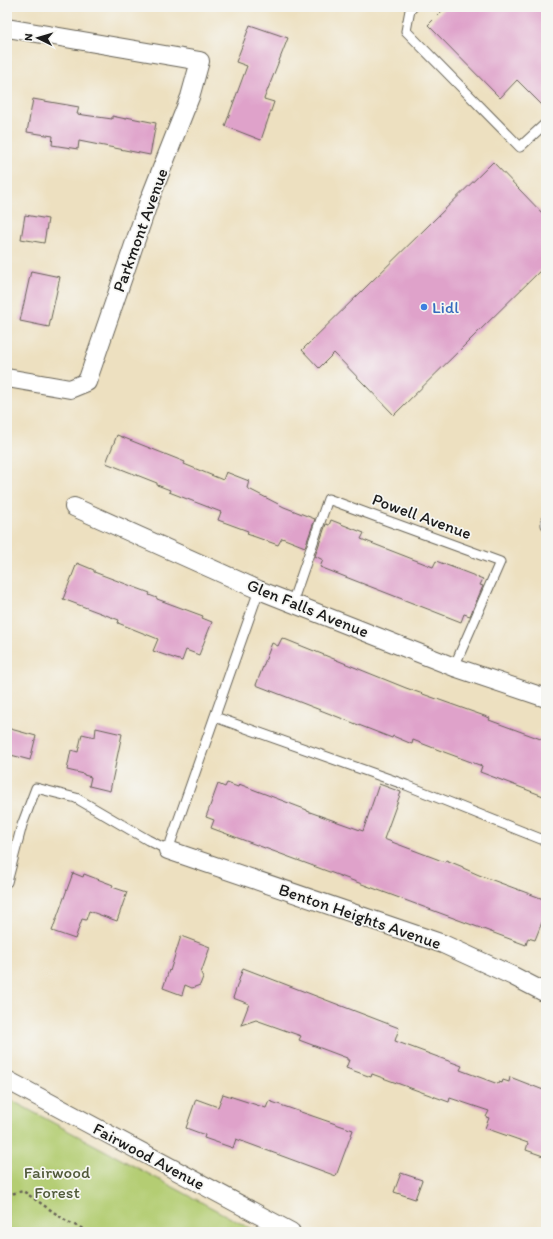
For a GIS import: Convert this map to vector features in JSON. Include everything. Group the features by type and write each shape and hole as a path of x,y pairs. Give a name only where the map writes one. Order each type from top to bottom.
{"street":[{"name":"Parkmont Avenue","path":"7,28 200,61 190,97 149,201 87,382 70,389 7,378"},
{"name":"Glen Falls Avenue","path":"74,506 259,590 454,667 546,698"},
{"name":"Benton Heights Avenue","path":"168,850 443,944 546,993"},
{"name":"Fairwood Avenue","path":"7,1080 291,1232"}],"lane":[{"path":"413,7 410,10 406,31 520,147 546,123"},
{"name":"Powell Avenue","path":"292,603 328,499 500,562 454,667"},
{"path":"7,882 22,825 36,788 76,798 168,850 259,590"},
{"path":"215,717 406,785 546,841"}],"path":[{"path":"7,1195 23,1192 68,1222 90,1232"}],"green space":[{"name":"Fairwood Forest","path":"7,1098 257,1232 7,1232"}],"building":[{"path":"446,7 546,7 546,109 517,80 500,98 428,25"},
{"path":"250,25 288,38 264,99 274,102 261,140 225,126 247,66 236,62"},
{"path":"33,99 79,107 77,114 112,119 112,116 126,119 126,117 156,123 150,155 79,141 78,149 52,145 53,136 27,132"},
{"name":"Lidl","path":"493,162 546,217 546,265 394,415 334,353 319,368 302,350"},
{"path":"25,215 48,219 44,243 21,239"},
{"path":"31,271 60,277 49,327 20,321"},
{"path":"117,435 185,462 184,464 223,480 226,472 249,481 247,488 284,507 315,519 305,547 282,538 278,545 247,534 248,531 218,520 221,512 169,492 170,490 157,485 157,483 106,463"},
{"path":"331,520 364,533 361,539 433,567 436,561 483,579 480,585 483,586 470,616 464,614 461,622 320,567 323,560 315,556 326,524 329,525"},
{"path":"77,563 94,570 94,572 150,593 149,595 157,599 203,616 202,618 212,622 199,655 186,650 182,661 153,651 158,639 118,623 119,620 63,599"},
{"path":"282,638 406,688 490,718 489,720 546,741 546,797 480,772 482,766 413,740 412,744 393,736 392,738 256,685 272,643 278,646"},
{"path":"7,728 36,736 30,760 7,754"},
{"path":"96,728 122,734 110,791 89,786 91,777 67,770 71,750 78,752 82,734 95,737"},
{"path":"227,783 238,787 239,784 363,831 379,784 401,792 384,839 445,862 446,860 479,875 546,900 546,912 535,940 528,938 526,945 211,828 214,820 206,817 218,784 225,787"},
{"path":"73,873 83,877 84,874 127,892 117,921 89,911 86,920 82,919 75,939 52,931"},
{"path":"181,936 210,947 201,973 203,977 200,985 192,988 185,985 182,995 163,988"},
{"path":"243,968 399,1028 395,1041 462,1066 460,1070 498,1084 499,1082 502,1083 503,1080 509,1082 510,1077 546,1091 546,1157 526,1150 528,1143 485,1128 489,1118 486,1117 489,1111 450,1098 449,1102 372,1074 371,1077 346,1068 349,1060 347,1060 347,1058 299,1040 301,1036 256,1020 241,1025 249,1004 233,998"},
{"path":"223,1094 266,1108 269,1101 353,1130 336,1176 236,1139 233,1148 204,1138 205,1135 186,1128 196,1099 218,1107"},
{"path":"401,1173 422,1180 415,1199 394,1192"}],"place":[{"name":"Lidl","path":"424,307"}]}
